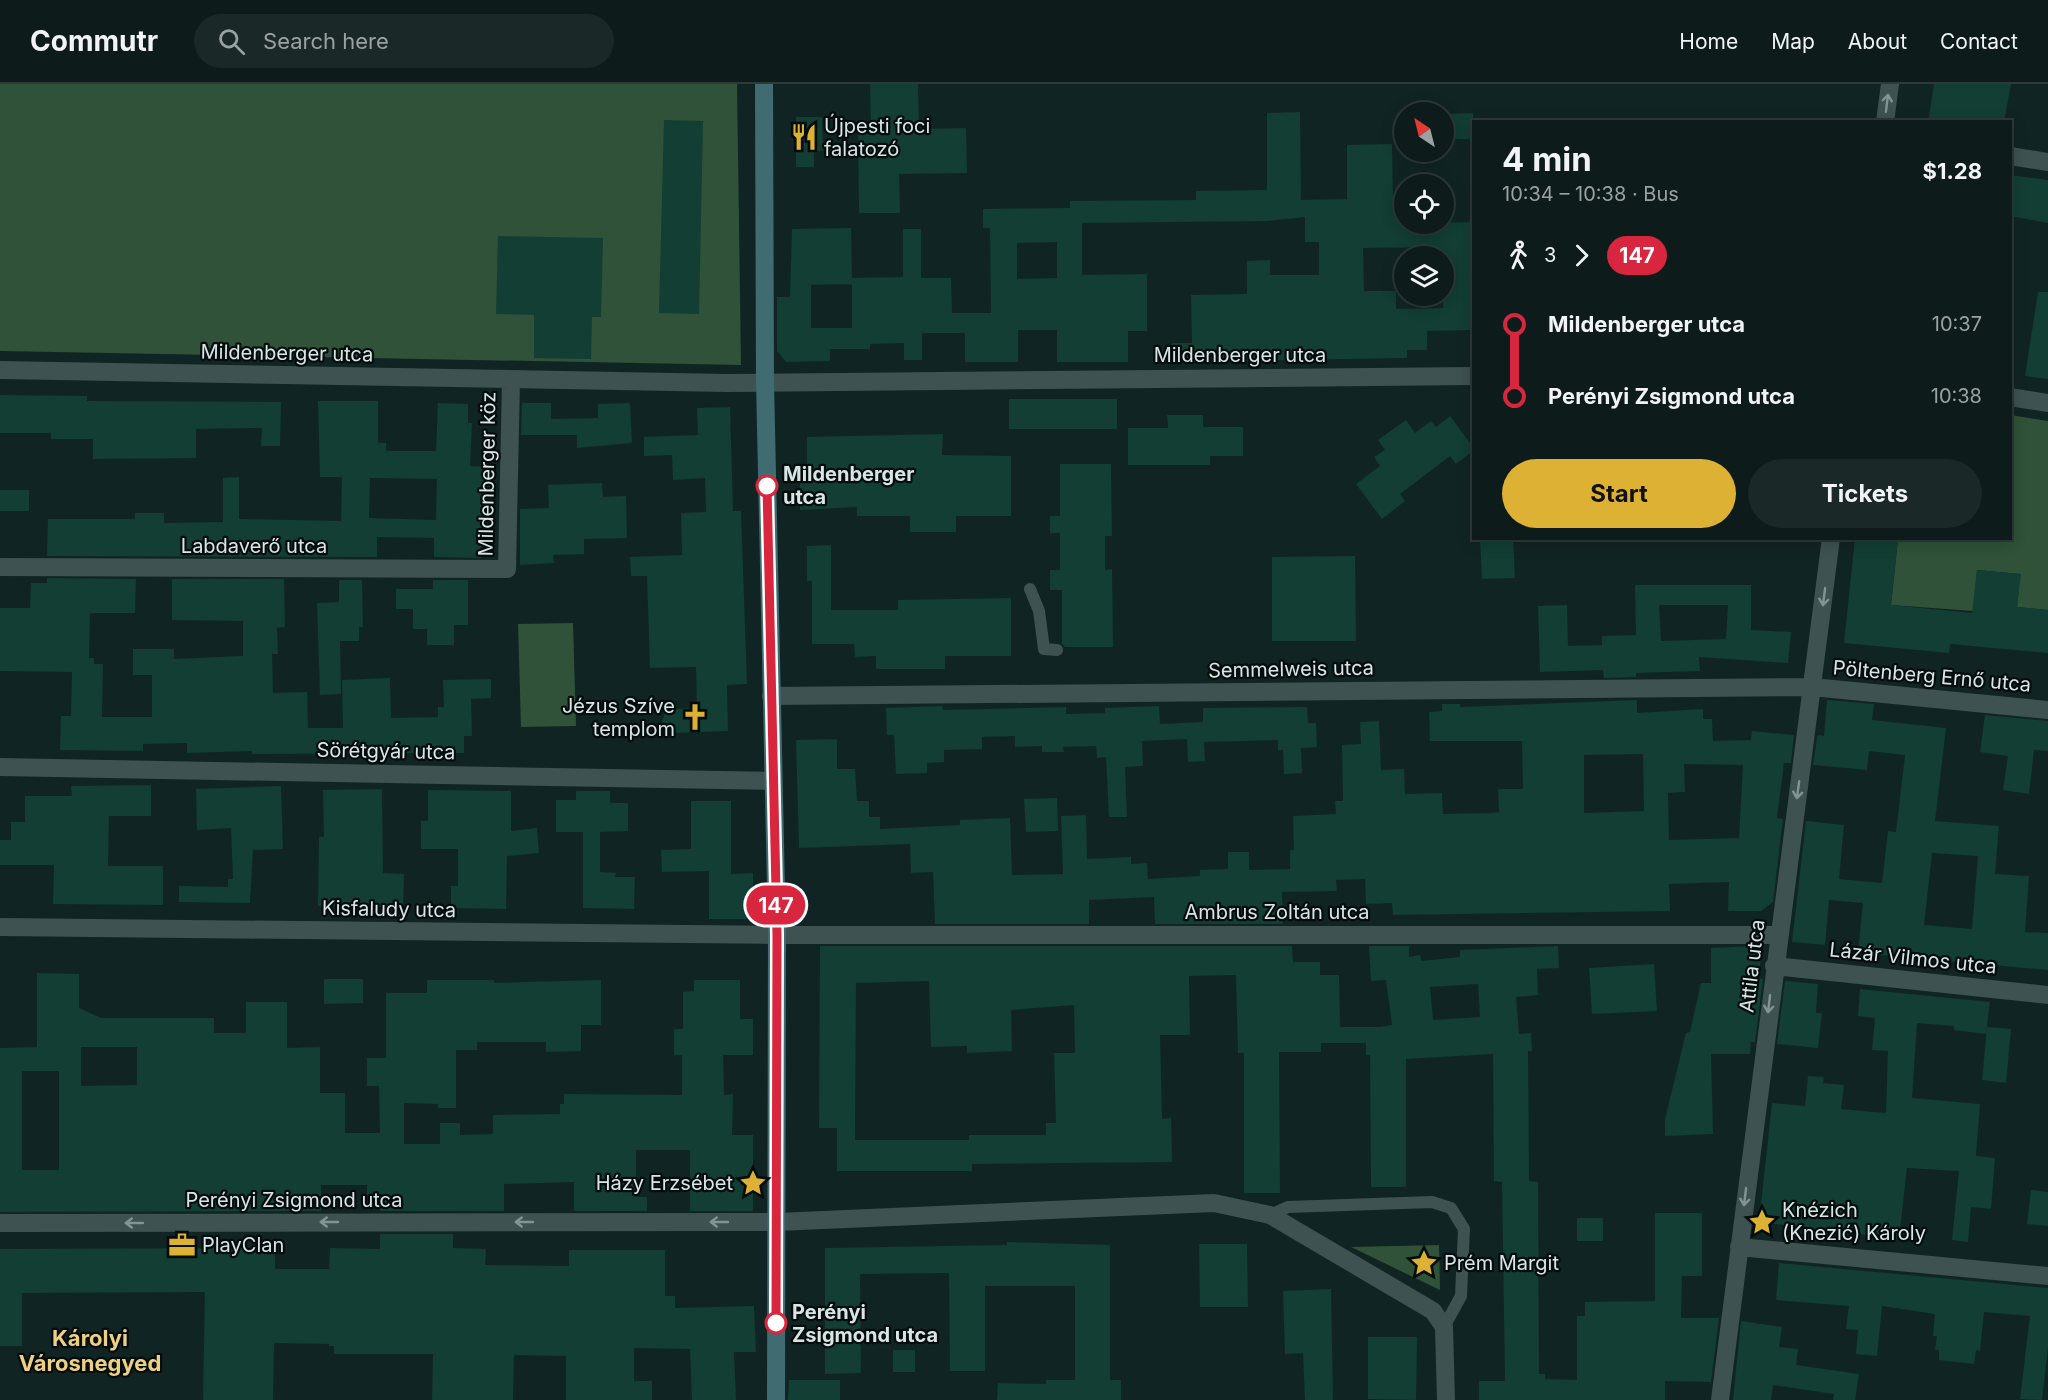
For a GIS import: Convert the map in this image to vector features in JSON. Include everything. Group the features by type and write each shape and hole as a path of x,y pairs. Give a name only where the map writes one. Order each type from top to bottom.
{"street":[{"path":"765,84 765,381 777,935 776,1400"},
{"path":"1885,120 1890,84"},
{"path":"2012,156 2048,162"},
{"name":"Mildenberger utca","path":"0,370 512,380 765,381 1472,376"},
{"name":"Mildenberger köz","path":"507,570 512,380"},
{"path":"2012,397 2048,403"},
{"name":"Attila utca","path":"1720,1400 1774,966 1831,540"},
{"name":"Labdaverő utca","path":"0,567 507,570"},
{"name":"Semmelweis utca","path":"771,696 1812,687"},
{"name":"Pöltenberg Ernő utca","path":"1812,687 2048,710"},
{"name":"Sörétgyár utca","path":"0,767 772,781"},
{"name":"Kisfaludy utca","path":"0,927 777,935"},
{"name":"Ambrus Zoltán utca","path":"777,935 1778,935"},
{"name":"Lázár Vilmos utca","path":"1774,966 2048,995"},
{"name":"Perényi Zsigmond utca","path":"0,1223 777,1222 1214,1203 1270,1215 1433,1311 1444,1327"},
{"path":"1739,1247 2048,1276"},
{"path":"1444,1327 1446,1400"}],"lane":[{"path":"1030,589 1039,611 1044,649 1057,650"},
{"name":"Perényi Zsigmond utca","path":"1270,1215 1288,1207 1432,1202 1451,1208 1464,1229 1461,1296 1444,1327"}],"green space":[{"path":"0,84 737,84 741,365 0,351"},
{"path":"2012,415 2048,421 2048,610 2017,607 2020,574 1977,570 1973,611 1891,605 1898,540 2012,540"},
{"path":"573,623 576,726 521,727 518,624"},
{"path":"1439,1245 1440,1290 1351,1247"}],"building":[{"path":"870,84 918,84 919,129 966,128 967,173 899,174 900,213 859,213 858,130 871,130"},
{"path":"1934,84 2011,84 2004,120 1928,120"},
{"path":"1300,112 1301,200 1347,199 1347,145 1392,144 1394,234 1454,234 1454,223 1472,222 1472,330 1427,331 1427,350 1407,350 1407,358 1172,362 1172,343 1192,343 1191,295 1247,294 1247,261 1270,260 1270,275 1319,275 1319,242 1305,242 1305,217 1268,221 1082,223 1082,275 1147,274 1147,331 1128,331 1128,362 1057,362 1057,330 1018,330 1018,362 965,362 965,333 922,333 922,360 904,360 904,343 870,344 870,349 830,349 830,361 786,362 777,351 777,297 790,297 792,229 851,228 852,284 852,278 903,277 903,229 921,229 921,278 951,278 952,313 991,313 990,228 983,228 983,209 1070,208 1070,201 1196,200 1196,191 1267,190 1267,113","holes":["1057,242 1057,278 1017,279 1017,243","852,284 852,328 811,328 811,285"]},
{"path":"1473,113 1472,139 1454,139 1454,114"},
{"path":"796,117 822,117 823,151 814,151 814,167 796,167"},
{"path":"664,120 703,121 699,314 659,313"},
{"path":"2012,175 2048,180 2048,223 2012,216"},
{"path":"498,236 603,238 601,317 592,317 591,359 534,358 534,315 496,314"},
{"path":"2038,292 2048,292 2048,379 2025,376"},
{"path":"0,395 87,396 87,401 281,402 280,446 261,446 262,428 196,429 196,458 93,459 93,439 51,439 51,433 0,433"},
{"path":"1009,399 1117,399 1117,429 1009,429"},
{"path":"318,401 378,401 378,443 386,443 386,451 436,451 438,403 468,404 468,423 472,423 470,466 494,467 493,510 482,510 481,558 434,557 434,538 377,537 377,557 47,556 48,519 135,519 135,513 164,513 164,523 223,522 223,478 239,477 239,519 341,521 342,477 320,477","holes":["370,478 437,479 436,520 369,518"]},
{"path":"522,403 551,403 551,419 598,418 598,404 630,403 632,443 577,448 577,435 521,435"},
{"path":"730,407 733,511 741,511 747,684 727,685 728,731 674,733 666,730 662,722 665,713 673,709 697,708 696,667 650,668 647,576 631,576 630,557 682,555 681,513 706,512 705,478 673,480 672,455 644,456 644,437 698,435 697,408"},
{"path":"1167,415 1203,415 1203,427 1243,427 1243,456 1210,456 1210,465 1128,465 1128,428 1168,428"},
{"path":"1450,416 1472,446 1472,452 1456,464 1450,456 1400,494 1405,501 1382,519 1356,484 1380,466 1374,457 1385,450 1378,440 1406,420 1415,433 1431,421 1436,427"},
{"path":"943,434 942,455 1011,456 1011,516 956,516 956,532 910,532 910,516 857,516 857,507 800,510 800,476 807,476 807,437"},
{"path":"1060,464 1111,464 1112,536 1105,536 1105,570 1112,569 1113,647 1065,647 1062,644 1062,590 1050,590 1050,570 1060,570 1060,533 1050,533 1050,516 1060,516"},
{"path":"602,483 603,497 626,496 627,538 584,539 584,554 553,555 554,563 520,565 520,509 549,508 548,485"},
{"path":"0,490 29,490 29,511 0,511"},
{"path":"1480,540 1513,540 1515,578 1482,579"},
{"path":"1855,540 1898,540 1891,605 1972,613 1977,570 2021,574 2017,607 2048,610 2048,653 1950,644 1949,653 1844,643"},
{"path":"831,545 831,610 898,610 898,600 1011,598 1011,656 945,656 945,669 876,669 876,656 855,657 854,644 812,644 812,581 807,581 807,546"},
{"path":"1355,556 1356,641 1272,641 1272,557"},
{"path":"47,578 136,579 135,613 90,613 89,658 94,658 94,664 103,664 102,717 152,717 152,675 133,675 133,649 174,649 174,659 243,656 243,621 172,620 172,579 284,579 285,627 277,628 278,654 272,654 273,693 307,692 308,728 343,728 342,680 390,678 391,718 438,717 438,707 444,707 443,680 491,679 491,698 471,699 472,736 464,736 464,753 252,754 252,751 187,753 187,743 143,744 143,751 60,750 61,716 71,716 72,672 0,671 0,608 30,608 31,583 47,583"},
{"path":"339,580 362,580 363,627 359,627 359,641 340,641 341,694 320,695 317,603 339,602"},
{"path":"433,580 468,580 468,625 454,625 454,645 427,645 427,629 413,629 413,609 396,609 396,589 433,589"},
{"path":"1635,585 1751,585 1751,630 1791,632 1788,663 1699,657 1700,671 1636,673 1636,677 1604,678 1603,670 1540,672 1538,606 1567,605 1568,646 1602,645 1602,636 1636,635","holes":["1659,605 1728,605 1726,639 1661,641"]},
{"path":"1637,700 1637,713 1703,709 1703,719 1712,719 1713,741 1751,740 1752,731 1794,735 1791,763 1784,763 1777,818 1783,819 1773,902 1761,911 1728,911 1729,882 1669,884 1670,911 1393,915 1392,903 1366,904 1365,879 1336,880 1337,891 1282,892 1283,924 1155,924 1154,897 1089,900 1089,924 935,924 933,872 911,873 910,844 799,848 796,740 837,739 837,769 855,769 857,801 869,801 869,817 880,817 880,829 960,825 960,820 1010,818 1012,875 1063,874 1061,816 1086,815 1087,859 1131,857 1131,864 1147,863 1148,879 1200,876 1200,870 1228,869 1228,852 1249,852 1249,870 1290,869 1290,850 1294,850 1293,816 1336,814 1335,801 1343,801 1342,745 1361,744 1360,722 1379,721 1381,770 1404,769 1405,794 1442,793 1443,814 1499,812 1498,789 1523,789 1522,741 1430,741 1429,712 1442,711 1442,704 1460,704 1460,707","holes":["1643,754 1644,811 1584,813 1584,755","1684,764 1743,765 1739,838 1669,840 1668,793 1685,792"]},
{"path":"1827,700 1874,704 1872,720 1946,728 1935,821 1999,826 1995,874 2029,876 2025,932 2048,933 2048,970 1858,953 1863,903 1829,900 1825,945 1792,942 1806,821 1844,825 1839,879 1882,883 1888,831 1896,832 1905,755 1869,751 1867,770 1813,765 1818,735 1824,736","holes":["1932,853 1978,856 1972,929 1924,925"]},
{"path":"942,706 943,710 1066,707 1066,714 1105,713 1105,708 1159,706 1160,724 1203,722 1203,708 1307,707 1308,723 1316,723 1317,747 1301,748 1302,773 1284,774 1283,750 1278,750 1278,740 1204,742 1205,761 1188,762 1187,739 1142,741 1143,766 1125,767 1127,817 1109,817 1106,757 1097,758 1096,746 1063,747 1064,752 1042,752 1042,746 1015,747 1015,736 982,737 982,749 944,750 944,762 927,763 927,773 896,774 894,735 887,735 886,708"},
{"path":"1985,715 2048,721 2048,751 2034,750 2029,794 2003,790 2008,756 1980,752"},
{"path":"151,785 151,816 109,816 108,866 163,866 163,905 53,904 54,865 0,865 0,840 11,840 11,822 25,822 25,796 72,796 71,786"},
{"path":"281,786 283,849 253,850 250,903 179,902 179,886 228,887 228,879 233,879 231,828 197,830 196,789"},
{"path":"382,789 383,873 404,874 403,907 318,906 319,837 324,837 323,790"},
{"path":"428,790 511,791 511,831 537,828 539,853 507,856 506,909 451,908 451,886 458,886 458,849 421,849 421,821 428,821"},
{"path":"576,791 610,791 610,803 628,803 628,831 600,832 600,872 616,873 615,877 635,877 634,909 583,908 583,832 556,832 556,800 576,800"},
{"path":"1057,798 1058,831 1026,832 1024,799"},
{"path":"691,801 731,801 731,874 753,873 753,913 748,919 709,919 709,871 662,872 661,850 691,849"},
{"path":"820,946 1292,946 1293,962 1320,962 1320,975 1339,975 1340,1027 1380,1027 1392,1025 1386,980 1371,981 1369,946 1409,946 1409,957 1420,955 1421,961 1460,957 1460,950 1558,946 1559,968 1537,969 1538,995 1516,997 1519,1034 1531,1033 1532,1051 1528,1051 1529,1181 1538,1182 1539,1374 1545,1374 1545,1379 1577,1380 1577,1316 1585,1316 1585,1302 1655,1301 1655,1213 1702,1213 1702,1276 1682,1276 1681,1318 1719,1318 1711,1382 1665,1381 1665,1400 1479,1400 1479,1381 1505,1381 1502,1182 1494,1181 1493,1054 1406,1059 1406,1187 1371,1187 1370,1055 1366,1055 1366,1043 1321,1043 1321,1052 1279,1052 1280,1193 1244,1193 1244,1053 1238,1053 1236,975 1189,976 1190,1035 1160,1035 1162,1119 1171,1118 1172,1162 972,1164 972,1171 837,1171 837,1128 819,1128","holes":["929,981 931,1047 967,1046 967,1053 1012,1051 1011,1010 1074,1005 1075,1053 1054,1053 1056,1123 1046,1123 1046,1135 969,1135 969,1140 855,1140 856,983","1478,984 1480,1017 1433,1020 1430,987"]},
{"path":"1755,946 1761,953 1759,978 1763,979 1755,1042 1751,1042 1750,1054 1711,1054 1713,1134 1665,1136 1665,1119 1686,1033 1690,1032 1701,983 1711,983 1711,948"},
{"path":"1654,964 1657,1011 1592,1014 1589,968"},
{"path":"37,973 79,974 79,1008 101,1018 214,1018 214,1033 246,1033 246,1002 287,1002 287,1048 320,1047 320,1093 345,1093 345,1133 380,1133 379,1086 367,1086 367,1058 386,1058 386,993 427,993 427,980 494,980 494,983 601,980 601,1025 581,1025 581,1051 546,1052 546,1042 477,1042 477,1050 456,1050 456,1108 438,1108 438,1104 404,1103 404,1144 440,1144 440,1123 460,1123 460,1135 493,1134 493,1115 560,1114 560,1104 564,1104 564,1094 682,1095 682,1055 674,1055 674,1029 683,1029 683,992 694,991 694,980 740,980 740,1019 753,1019 753,1055 723,1055 724,1095 733,1094 732,1135 753,1135 753,1211 690,1211 690,1150 636,1150 636,1197 647,1197 647,1211 574,1211 574,1182 504,1184 504,1211 380,1211 379,1196 367,1195 367,1185 321,1185 321,1211 0,1212 0,1048 37,1047","holes":["81,1047 137,1047 137,1085 81,1086","22,1071 59,1071 59,1170 22,1170"]},
{"path":"324,979 363,979 363,1003 324,1004"},
{"path":"1785,981 1818,984 1816,1013 1822,1013 1818,1048 1777,1044"},
{"path":"1860,989 1990,1002 1986,1034 1954,1030 1954,1026 1917,1023 1912,1098 1980,1104 1976,1156 1995,1158 1991,1209 1971,1207 1968,1242 1952,1240 1959,1171 1907,1168 1899,1239 1759,1222 1772,1103 1805,1106 1808,1076 1824,1077 1823,1083 1844,1085 1841,1109 1886,1113 1888,1051 1872,1050 1875,1018 1858,1016"},
{"path":"1987,1027 2011,1029 2006,1083 1982,1080"},
{"path":"2031,1190 2048,1192 2048,1226 2027,1224"},
{"path":"1577,1218 1603,1218 1603,1241 1577,1241"},
{"path":"380,1234 453,1234 453,1248 486,1249 485,1265 569,1266 569,1250 665,1250 665,1296 675,1296 675,1308 754,1306 756,1352 734,1352 736,1400 692,1400 690,1349 634,1348 634,1381 652,1381 652,1400 566,1400 566,1356 514,1355 513,1400 432,1400 433,1354 334,1354 334,1346 329,1346 329,1344 274,1343 273,1400 203,1400 205,1292 22,1293 22,1346 0,1346 0,1249 275,1248 275,1269 329,1269 330,1248 380,1249"},
{"path":"1007,1242 1110,1245 1110,1380 1121,1380 1121,1400 997,1400 998,1383 1046,1384 1046,1380 1075,1380 1075,1286 985,1286 985,1371 950,1371 949,1273 860,1274 861,1373 825,1374 825,1248 1007,1245"},
{"path":"1199,1244 1247,1244 1248,1307 1200,1307"},
{"path":"1779,1263 2048,1288 2048,1348 2042,1400 2020,1399 2030,1316 1984,1312 1980,1351 1976,1350 1974,1364 1939,1360 1939,1350 1935,1350 1937,1336 1933,1336 1935,1314 1882,1306 1877,1356 1856,1354 1858,1330 1846,1329 1849,1306 1776,1300"},
{"path":"1331,1289 1333,1400 1305,1400 1303,1353 1285,1354 1283,1291"},
{"path":"1741,1321 1782,1327 1779,1347 1798,1349 1796,1365 1859,1374 1855,1400 1833,1400 1834,1394 1773,1385 1771,1400 1733,1400"},
{"path":"1368,1337 1417,1337 1416,1400 1368,1399"},
{"path":"893,1350 915,1350 915,1372 893,1372"},
{"path":"789,1380 840,1380 840,1400 788,1400"}],"bus line":[{"name":"147","path":"767,486 777,935 776,1323"}],"place":[{"name":"Újpesti foci falatozó","path":"804,137"},
{"name":"Mildenberger utca","path":"767,486"},
{"name":"Jézus Szíve templom","path":"695,717"},
{"name":"Házy Erzsébet","path":"753,1183"},
{"name":"Knézich (Knezić) Károly","path":"1762,1222"},
{"name":"PlayClan","path":"182,1245"},
{"name":"Prém Margit","path":"1424,1263"},
{"name":"Perényi Zsigmond utca","path":"776,1323"}],"district":[{"name":"Károlyi Városnegyed","path":"90,1350"}]}
